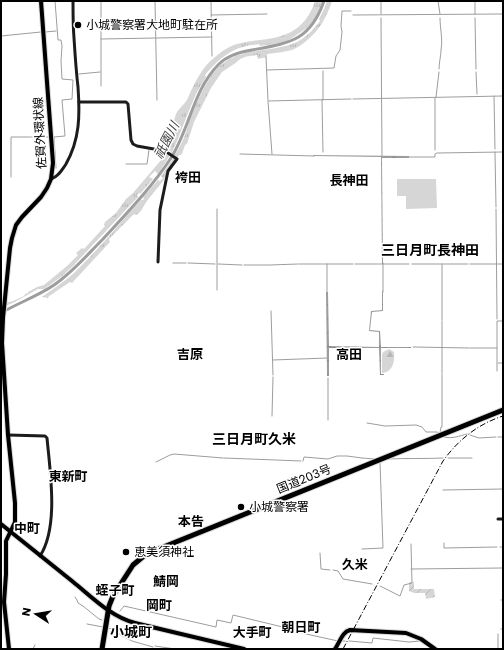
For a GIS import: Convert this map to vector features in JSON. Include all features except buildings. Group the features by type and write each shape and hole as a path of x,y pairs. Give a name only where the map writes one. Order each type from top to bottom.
{"highway":[{"name":"国道203号","path":"102,649 108,610 113,596 130,568 145,555 503,410"}],"main road":[{"name":"佐賀外環状線","path":"9,649 4,602 6,544 10,531 14,525 15,503 2,353 3,318 10,248 14,232 22,217 42,196 47,188 51,179 54,163 40,1"},
{"path":"1,524 108,610 121,618 244,649"},
{"path":"335,649 347,630 406,633 422,639 435,649"}],"street":[{"path":"51,179 56,177 68,160 75,144 79,124 79,102 73,34 73,1"},
{"path":"79,102 126,102 128,104 131,140 133,144 163,150 177,158 177,161 168,171 160,210 158,262"},
{"path":"8,435 45,436 47,438 52,477 51,514 46,546 40,556"},
{"path":"498,519 503,519"}],"green space":[{"path":"315,1 323,1 314,20 307,28 289,40 280,43 260,46 259,44 237,49 227,54 213,66 205,75 206,77 196,94 172,152 158,174 155,171 149,177 153,179 140,194 139,193 137,195 138,197 61,277 44,289 38,289 7,305 6,303 24,296 37,287 44,285 67,266 78,255 76,253 82,248 84,249 105,226 105,222 116,213 126,199 162,159 165,153 169,155 171,151 166,149 176,114 187,100 198,77 210,61 224,50 234,45 278,37 291,32 306,19"},
{"path":"327,1 332,1 328,13 322,23 310,38 300,45 292,50 267,54 267,57 258,59 257,55 244,57 222,72 211,88 194,122 182,154 173,162 163,181 141,211 136,215 134,214 109,239 110,242 72,283 70,282 48,298 42,297 74,273 141,200 143,200 143,197 158,180 160,181 163,178 161,176 182,142 202,91 217,69 222,64 238,55 292,44 300,40 320,21 319,19"},
{"path":"397,179 436,179 437,208 406,209 406,196 397,196"},
{"path":"389,349 394,352 394,362 389,371 382,373 382,355 383,352"},
{"path":"409,582 414,582 414,589 434,589 435,597 426,599 425,593 414,593 409,591"}],"water":[{"path":"313,155 409,156 409,158 382,158 383,264 381,157"},
{"path":"382,291 383,311 372,312 370,330 380,331 381,347 411,348 381,348 381,374 384,375 380,375 379,348 329,348 329,376 327,376 326,292 328,292 329,346 379,347 379,332 369,331 371,311 382,310"}],"waterway":[{"path":"55,1 58,40 61,40 62,46 62,79 73,80 72,99 62,100 65,136 54,137 56,168"},
{"path":"101,1 101,86"},
{"path":"155,1 157,100"},
{"path":"211,1 212,56"},
{"name":"祇園川","path":"1,313 41,293 61,280 74,269 139,200 171,158 183,134 203,85 219,64 230,56 277,45 297,38 312,25 324,1"},
{"path":"381,1 381,14"},
{"path":"438,1 440,14"},
{"path":"475,1 475,14"},
{"path":"267,70 334,68 336,56 340,50 342,11 351,11"},
{"path":"211,15 267,14"},
{"path":"353,15 503,14"},
{"path":"381,18 382,156"},
{"path":"439,69 442,42 440,18"},
{"path":"475,18 476,69"},
{"path":"45,32 56,31"},
{"path":"1,36 41,32"},
{"path":"101,39 212,37"},
{"path":"266,57 272,154"},
{"path":"323,71 323,100"},
{"path":"79,74 100,72"},
{"path":"436,97 439,72"},
{"path":"476,72 477,94"},
{"path":"494,96 495,149"},
{"path":"353,99 503,96"},
{"path":"435,98 435,150"},
{"path":"269,101 351,99"},
{"path":"322,100 323,152"},
{"path":"11,177 11,137 30,137"},
{"path":"31,137 49,137"},
{"path":"126,164 147,164 149,150"},
{"path":"495,152 496,207"},
{"path":"409,157 435,157 435,154 437,153 503,152"},
{"path":"240,154 314,156"},
{"path":"217,209 217,290"},
{"path":"496,209 497,319"},
{"path":"173,263 186,263"},
{"path":"188,263 215,264"},
{"path":"383,263 383,292"},
{"path":"218,264 242,265"},
{"path":"244,265 298,264"},
{"path":"299,264 353,264"},
{"path":"327,264 327,293"},
{"path":"355,264 409,264"},
{"path":"412,264 468,264"},
{"path":"442,264 442,320"},
{"path":"470,264 503,264"},
{"path":"271,311 273,375"},
{"path":"442,321 442,373"},
{"path":"497,371 497,321 503,321"},
{"path":"413,347 469,348"},
{"path":"470,348 497,348"},
{"path":"273,360 328,358"},
{"path":"498,363 503,363"},
{"path":"367,423 385,426 416,425 422,427 426,432 440,433 442,427 442,374"},
{"path":"272,416 273,377"},
{"path":"328,378 328,420"},
{"path":"444,437 447,438 467,434"},
{"path":"470,435 479,438 496,437"},
{"path":"498,437 503,437"},
{"path":"156,462 174,454 223,458"},
{"path":"303,461 304,457 328,459 337,456 375,459"},
{"path":"224,458 301,461"},
{"path":"388,459 443,458"},
{"path":"448,458 472,458"},
{"path":"362,549 383,548 380,462"},
{"path":"443,490 503,489"},
{"path":"444,543 444,548 497,547"},
{"path":"380,586 400,596 404,585 412,583 411,544"},
{"path":"320,553 321,569 330,570"},
{"path":"411,569 503,568"},
{"path":"333,570 338,571 343,579 372,584"},
{"path":"75,597 78,603 102,620"},
{"path":"120,611 124,606 216,627 217,620 231,623 233,615 295,630"},
{"path":"87,624 103,627"},
{"path":"108,628 116,630 115,632 132,641 153,647"},
{"path":"297,632 338,641"},
{"path":"498,634 498,649"},
{"path":"349,641 372,643 373,638 409,642 420,641"},
{"path":"33,649 35,645"},
{"path":"155,646 175,649"}],"railway":[{"path":"343,649 443,461 455,446 469,434 485,423 503,416"}],"place":[{"name":"小城警察署大地町駐在所","path":"78,25"},
{"name":"小城警察署","path":"241,507"},
{"name":"恵美須神社","path":"126,552"}],"district":[{"name":"袴田","path":"188,177"},
{"name":"長神田","path":"349,180"},
{"name":"三日月町長神田","path":"430,250"},
{"name":"吉原","path":"190,354"},
{"name":"高田","path":"349,354"},
{"name":"三日月町久米","path":"254,439"},
{"name":"東新町","path":"68,476"},
{"name":"本告","path":"191,521"},
{"name":"中町","path":"27,528"},
{"name":"久米","path":"355,564"},
{"name":"鯖岡","path":"166,581"},
{"name":"蛭子町","path":"115,590"},
{"name":"岡町","path":"159,605"},
{"name":"朝日町","path":"301,627"},
{"name":"小城町","path":"131,632"},
{"name":"大手町","path":"252,632"}]}
